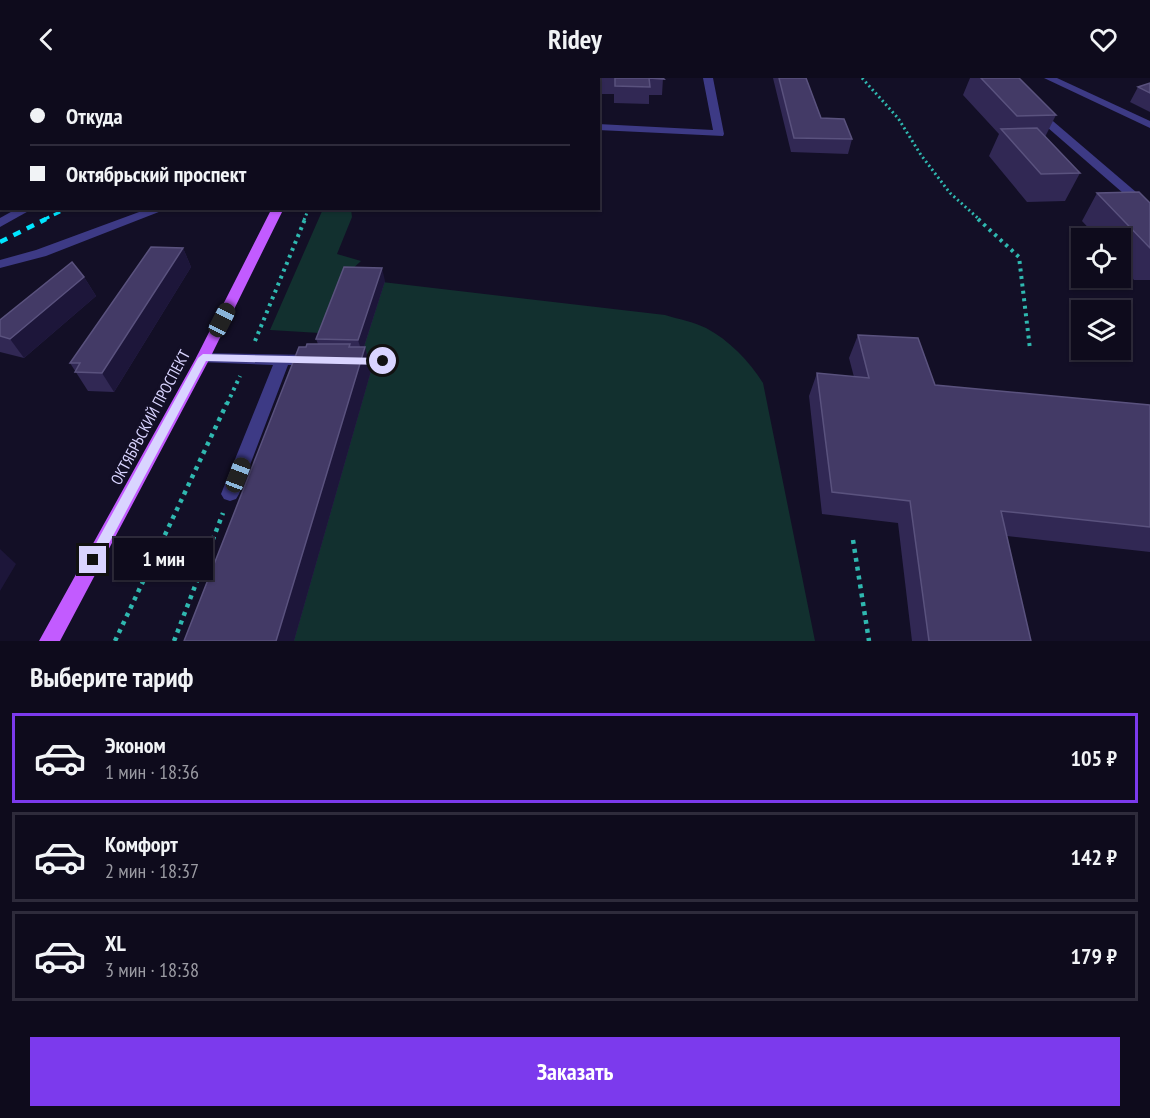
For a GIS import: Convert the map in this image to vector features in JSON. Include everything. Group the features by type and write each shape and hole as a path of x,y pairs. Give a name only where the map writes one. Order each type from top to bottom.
{"main road":[{"name":"ОКТЯБРЬСКИЙ ПРОСПЕКТ","path":"49,641 203,358 277,210"}],"street":[{"path":"600,127 719,134 708,78"},
{"path":"1049,78 1150,125"},
{"path":"1026,103 1150,210"},
{"path":"0,223 24,210"},
{"path":"0,264 41,253 158,210"},
{"path":"203,358 383,361"},
{"path":"230,494 283,359"}],"path":[{"path":"862,78 898,118 921,155 950,193 1019,257 1030,349"},
{"path":"115,641 248,359 308,210"},
{"path":"174,641 230,494"},
{"path":"853,540 869,641"}],"green space":[{"path":"323,210 351,210 352,217 337,254 361,261 339,281 320,333 270,330"},
{"path":"348,278 665,315 701,326 723,339 745,359 763,383 815,641 208,641"}],"building":[{"path":"615,78 649,78 650,87 615,86"},
{"path":"779,78 806,78 821,118 844,119 852,139 794,138"},
{"path":"981,78 1019,78 1056,115 1017,116"},
{"path":"1150,83 1150,93 1138,87"},
{"path":"1037,128 1080,173 1041,174 1001,129"},
{"path":"1139,192 1150,203 1150,248 1131,228 1097,193"},
{"path":"151,247 183,248 102,373 75,372 80,363 70,363"},
{"path":"72,262 84,277 10,339 0,336 0,320"},
{"path":"344,267 382,268 358,340 316,339"},
{"path":"858,335 918,338 935,385 1150,405 1150,527 1001,511 1031,641 929,641 910,501 832,492 817,373 869,378"},
{"path":"307,344 350,344 349,347 365,347 276,641 184,641 299,347 306,347"}],"railway":[{"path":"43,220 64,210"},
{"path":"0,242 46,219"}],"route":[{"path":"93,560 203,358 383,361"}]}
